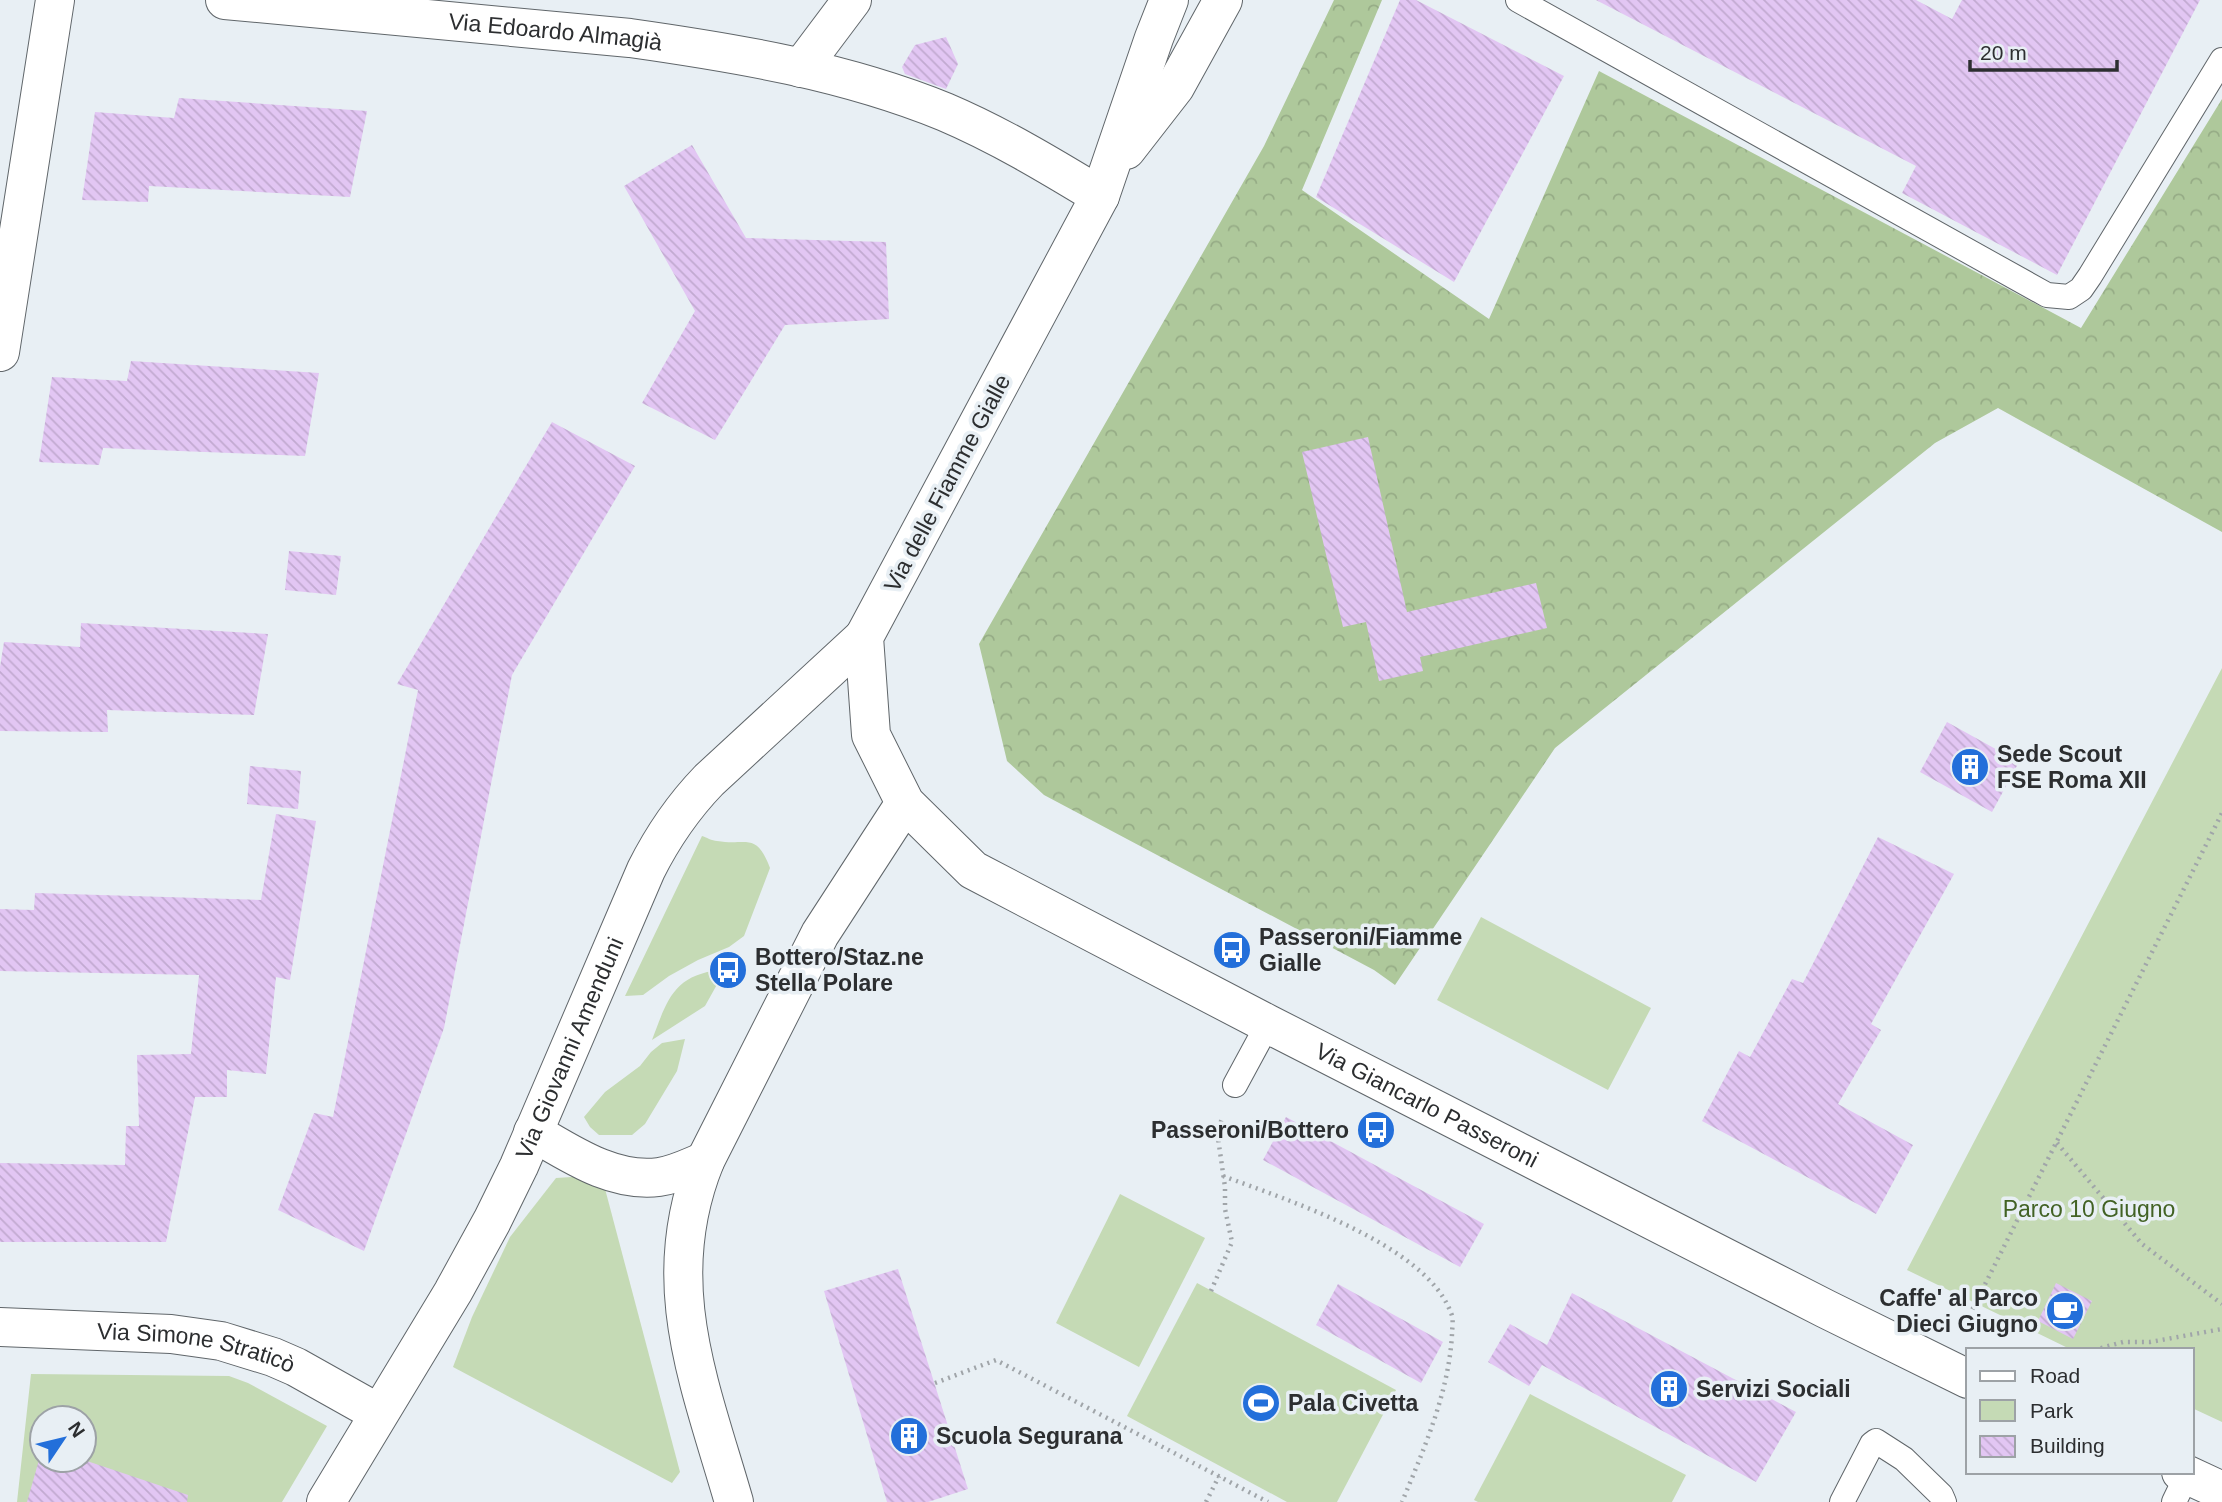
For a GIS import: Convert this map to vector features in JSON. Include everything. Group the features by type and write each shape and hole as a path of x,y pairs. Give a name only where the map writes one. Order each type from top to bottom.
{"street":[{"path":"0,352 55,0"},
{"name":"Via Edoardo Almagià","path":"225,0 630,38 801,68 856,82 942,111 1104,185"},
{"path":"801,68 852,0"},
{"name":"Via delle Fiamme Gialle","path":"1104,185 1169,0"},
{"name":"Via delle Fiamme Gialle","path":"864,638 1104,185 1175,86 1223,0"},
{"path":"734,1502 688,1341 682,1291 683,1242 692,1197 705,1161 820,934 905,803 871,736 864,638"},
{"name":"Via Giovanni Amenduni","path":"326,1502 486,1233 533,1132 646,870 677,817 723,766 864,638"},
{"name":"Via Giancarlo Passeroni","path":"905,803 974,870 1268,1024 1956,1373"},
{"path":"533,1132 588,1163 628,1176 660,1177 705,1161"},
{"name":"Via Simone Straticò","path":"0,1327 171,1334 221,1341 285,1362 378,1413"},
{"path":"2181,1483 2222,1490"}],"lane":[{"path":"1518,0 2047,295 2069,298 2081,289 2090,276 2222,60"},
{"path":"1236,1085 1268,1024"},
{"path":"1842,1502 1876,1441 1904,1459 1941,1495 1944,1502"}],"path":[{"path":"1967,1348 2057,1143 2222,813"},
{"path":"1211,1291 1232,1242 1225,1209 1217,1131 1236,1085"},
{"path":"2057,1143 2142,1244 2222,1304"},
{"path":"1223,1176 1343,1223 1390,1248 1431,1281 1452,1314 1451,1353 1432,1424 1402,1502"},
{"path":"2101,1348 2123,1342 2150,1342 2222,1329"},
{"path":"1956,1373 1966,1350"},
{"path":"935,1383 996,1360 1268,1502"},
{"path":"1206,1502 1219,1476"}],"green space":[{"path":"1334,0 1382,0 1302,190 1489,319 1599,71 2081,328 2222,99 2222,532 1998,408 1935,443 1555,748 1395,985 1374,970 1044,795 1007,761 979,644 1264,146"},
{"name":"Parco 10 Giugno","path":"2222,668 2222,1422 2194,1409 2194,1348 2068,1348 1907,1270"},
{"path":"702,836 715,841 750,842 765,856 770,868 744,936 729,947 669,976 643,995 625,996"},
{"path":"1481,917 1651,1008 1608,1090 1437,1000"},
{"path":"720,970 724,972 705,1006 652,1040 662,1013 674,992 692,978"},
{"path":"685,1039 677,1071 645,1124 632,1135 599,1135 590,1127 584,1117 605,1092 640,1066 662,1043"},
{"path":"587,1176 604,1185 680,1472 672,1483 453,1367 472,1317 510,1237 556,1178"},
{"path":"1120,1194 1205,1238 1139,1367 1056,1323"},
{"name":"Pala Civetta","path":"1197,1283 1396,1390 1337,1502 1287,1502 1127,1416"},
{"path":"31,1374 229,1376 248,1383 327,1426 282,1502 17,1502"},
{"path":"1530,1394 1686,1475 1672,1502 1474,1500"}],"building":[{"path":"1400,0 1416,0 1564,76 1454,282 1316,197"},
{"path":"1596,0 1916,0 1952,19 1962,0 2200,0 2057,275 1902,193 1916,166"},
{"path":"946,37 958,64 946,89 905,74 902,67 915,45"},
{"path":"179,98 367,111 350,197 149,186 148,202 82,200 95,112 174,118"},
{"path":"692,145 746,238 886,242 889,319 785,325 715,440 642,403 695,311 624,186"},
{"path":"131,361 319,373 305,456 103,448 99,465 39,462 52,377 127,381"},
{"path":"552,422 635,466 512,675 444,1028 364,1251 278,1210 314,1113 333,1117 418,690 397,684"},
{"path":"1368,437 1407,612 1536,583 1547,628 1420,657 1423,671 1379,681 1366,622 1343,627 1302,452"},
{"path":"289,551 341,556 336,595 285,590"},
{"path":"81,623 268,634 254,715 107,710 108,732 0,731 0,667 4,642 80,647"},
{"name":"Sede Scout FSE Roma XII","path":"1947,722 2019,762 1992,812 1920,772"},
{"path":"250,766 301,771 298,809 247,804"},
{"path":"276,814 316,821 290,980 276,977 266,1074 227,1070 227,1097 195,1097 166,1242 0,1242 0,1163 125,1165 126,1126 139,1126 137,1055 191,1054 199,975 0,971 0,909 34,910 35,893 261,900"},
{"path":"1878,837 1954,874 1871,1024 1881,1030 1838,1104 1913,1145 1876,1214 1702,1121 1739,1051 1750,1057 1792,979 1803,983"},
{"path":"1286,1117 1484,1224 1460,1267 1263,1160"},
{"name":"Scuola Segurana","path":"898,1269 968,1489 928,1502 887,1502 824,1291"},
{"name":"Caffe' al Parco Dieci Giugno","path":"2056,1283 2092,1301 2073,1339 2038,1321"},
{"path":"1338,1284 1443,1342 1421,1383 1316,1325"},
{"name":"Servizi Sociali","path":"1572,1293 1796,1412 1756,1482 1542,1365 1529,1386 1488,1362 1510,1324 1547,1345"},
{"path":"98,1465 188,1495 187,1502 27,1502 35,1474 98,1474"}],"place":[{"name":"Sede Scout FSE Roma XII","path":"1970,767"},
{"name":"Passeroni/Fiamme Gialle","path":"1232,950"},
{"name":"Bottero/Staz.ne Stella Polare","path":"728,970"},
{"name":"Passeroni/Bottero","path":"1376,1130"},
{"name":"Caffe' al Parco Dieci Giugno","path":"2065,1311"},
{"name":"Servizi Sociali","path":"1669,1389"},
{"name":"Pala Civetta","path":"1261,1403"},
{"name":"Scuola Segurana","path":"909,1436"}]}
